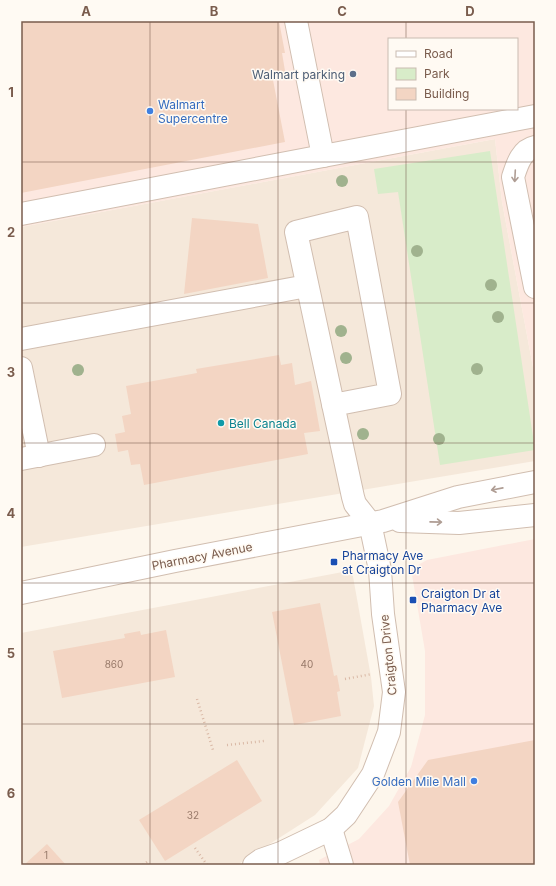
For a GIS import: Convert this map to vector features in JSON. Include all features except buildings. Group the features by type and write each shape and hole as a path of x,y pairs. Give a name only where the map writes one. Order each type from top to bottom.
{"street":[{"path":"296,21 323,156"},
{"path":"21,214 535,116"},
{"path":"535,147 530,148 518,160 513,177 532,253 535,287"},
{"path":"333,405 390,394 357,217 296,232 307,286 333,405 355,504 377,522"},
{"path":"21,339 307,286"},
{"path":"21,368 30,457 94,445"},
{"name":"Pharmacy Avenue","path":"21,593 175,561 377,522 458,497 535,482"},
{"name":"Pharmacy Avenue","path":"377,522 459,523 535,515"},
{"name":"Craigton Drive","path":"254,865 261,860 281,853 331,829 346,815 373,774 389,732 394,692 383,614 377,522"},
{"path":"331,829 342,865"}],"path":[{"path":"345,679 391,670"},
{"path":"197,699 213,750"},
{"path":"227,746 264,741"},
{"path":"195,848 207,865"},
{"path":"143,865 147,862"}],"shaded area":[{"path":"21,21 535,21 535,378 502,202 495,139 21,227"},
{"path":"495,139 502,202 535,378 535,461 21,547 21,227"},
{"path":"535,539 535,865 320,865 319,860 359,839 389,806 411,767 425,715 425,651 411,569 427,560"},
{"path":"352,571 371,677 374,706 358,768 315,815 237,865 21,865 21,633"}],"green space":[{"path":"490,151 535,450 440,465 398,192 378,194 374,169"}],"place":[{"name":"Walmart parking","path":"353,74"},
{"name":"Walmart Supercentre","path":"150,111"},
{"name":"Bell Canada","path":"221,423"},
{"name":"Pharmacy Ave at Craigton Dr","path":"334,562"},
{"name":"Craigton Dr at Pharmacy Ave","path":"413,600"},
{"name":"Golden Mile Mall","path":"474,781"}]}
